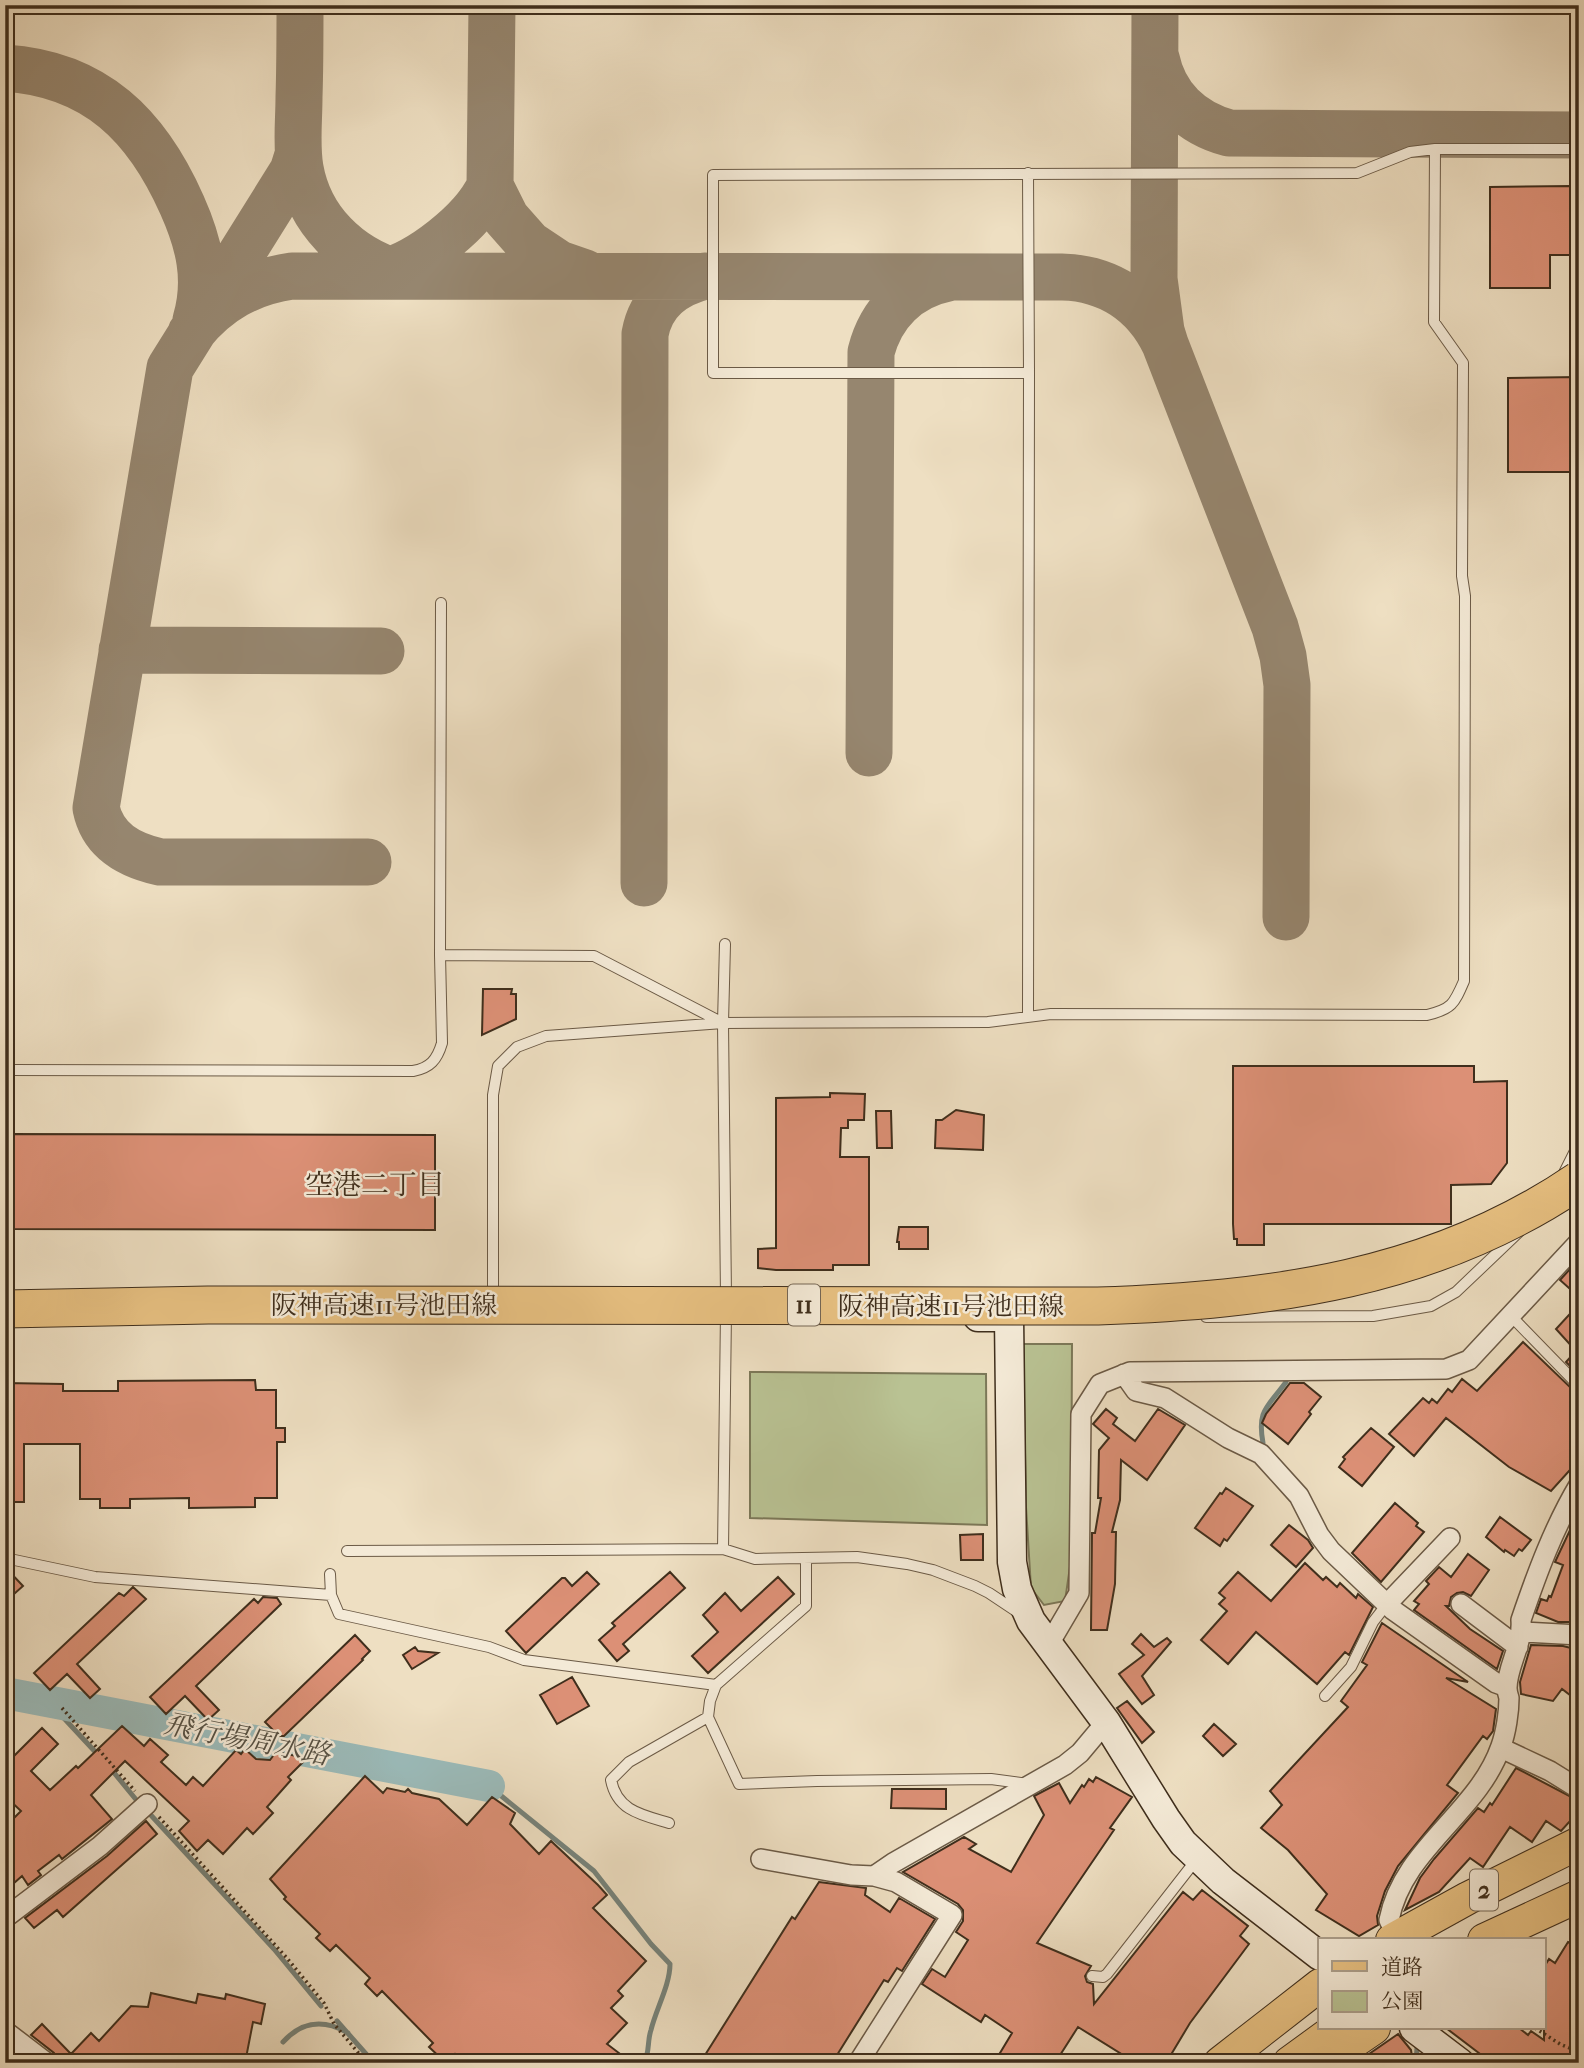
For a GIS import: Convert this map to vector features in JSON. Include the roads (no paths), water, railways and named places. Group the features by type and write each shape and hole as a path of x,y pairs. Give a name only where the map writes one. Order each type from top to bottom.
{"highway":[{"name":"阪神高速11号池田線","path":"5,1309 208,1306 1098,1306 1218,1300 1289,1291 1359,1277 1436,1254 1504,1224 1579,1180"},
{"name":"阪神高速11号池田線","path":"5,1332 340,1328 1100,1328 1220,1322 1319,1310 1408,1287 1481,1260 1546,1227 1579,1206"}],"main road":[{"name":"2","path":"1397,1938 1468,1898 1579,1843"},
{"name":"2","path":"1500,1931 1579,1867"},
{"name":"2","path":"1449,1938 1500,1931 1579,1896"},
{"path":"1500,1931 1579,1916"},
{"path":"1220,2063 1318,1987"},
{"path":"1250,2063 1318,2012"},
{"path":"1289,2063 1334,2030"},
{"path":"1323,2063 1371,2030"}],"street":[{"path":"1049,1644 1079,1593 1081,1414 1100,1384 1130,1372 1446,1369 1469,1360 1579,1242"},
{"path":"5,1322 1016,1317 1012,1562 1017,1589 1031,1621 1106,1722 1183,1843 1193,1864 1223,1881 1318,1954"},
{"path":"1124,1374 1136,1391 1165,1398 1270,1462 1299,1496 1319,1535 1331,1551 1387,1604 1496,1683 1507,1687"},
{"path":"1395,1938 1389,1920 1408,1873 1470,1800 1501,1748 1509,1701 1507,1687 1520,1639 1521,1620 1547,1548 1563,1511 1579,1485"},
{"path":"1387,1604 1450,1538"},
{"path":"1461,1604 1520,1639 1579,1635"},
{"path":"874,1876 1073,1759 1106,1722"},
{"path":"1501,1748 1550,1770 1579,1789"},
{"path":"5,1918 100,1846 147,1804"},
{"path":"761,1859 851,1875 874,1876 896,1882 952,1915 858,2063"},
{"path":"1417,2030 1460,2063"},
{"path":"5,2031 47,2063"},
{"path":"5,2050 22,2063"}],"lane":[{"path":"493,1318 493,1095 498,1066 517,1047 546,1036 723,1023 988,1022 1051,1014 1427,1015 1445,1011 1457,998 1464,981 1463,363 1434,322 1436,149"},
{"path":"1029,373 713,373 713,175 1357,173 1410,152 1436,149 1579,149"},
{"path":"1028,173 1028,1017"},
{"path":"5,1070 413,1071 425,1069 439,1055 442,1044 441,603"},
{"path":"723,1549 726,1317 723,1023 726,944"},
{"path":"440,955 594,956 723,1023"},
{"path":"1199,1317 1373,1316 1431,1306 1456,1292 1547,1207 1579,1143"},
{"path":"1510,1315 1579,1386"},
{"path":"1091,1317 1104,1317"},
{"path":"348,1551 723,1549 755,1559 857,1558 933,1570 989,1593 1031,1621"},
{"path":"5,1558 95,1577 331,1595"},
{"path":"806,1558 806,1606 716,1685 710,1700 708,1717 739,1784 991,1779 1032,1785"},
{"path":"330,1574 331,1595 339,1614 489,1647 524,1660 716,1685"},
{"path":"1325,1696 1351,1667 1373,1622 1387,1604"},
{"path":"669,1823 631,1811 614,1793 611,1780 629,1762 708,1717"},
{"path":"1092,1976 1107,1974 1193,1864"}],"waterway":[{"path":"1263,1443 1261,1423 1265,1410 1286,1382"},
{"name":"飛行場周水路","path":"5,1693 489,1786"},
{"path":"48,1701 100,1757"},
{"path":"111,1769 138,1802"},
{"path":"489,1786 594,1871 670,1964 668,1980 653,2022 644,2063"},
{"path":"148,1812 274,1949 321,2006"},
{"path":"337,2021 374,2063"},
{"path":"283,2042 298,2030 314,2024 330,2026 348,2033"},
{"path":"1416,2063 1417,2048"}],"district":[{"name":"空港二丁目","path":"375,1184"}]}
